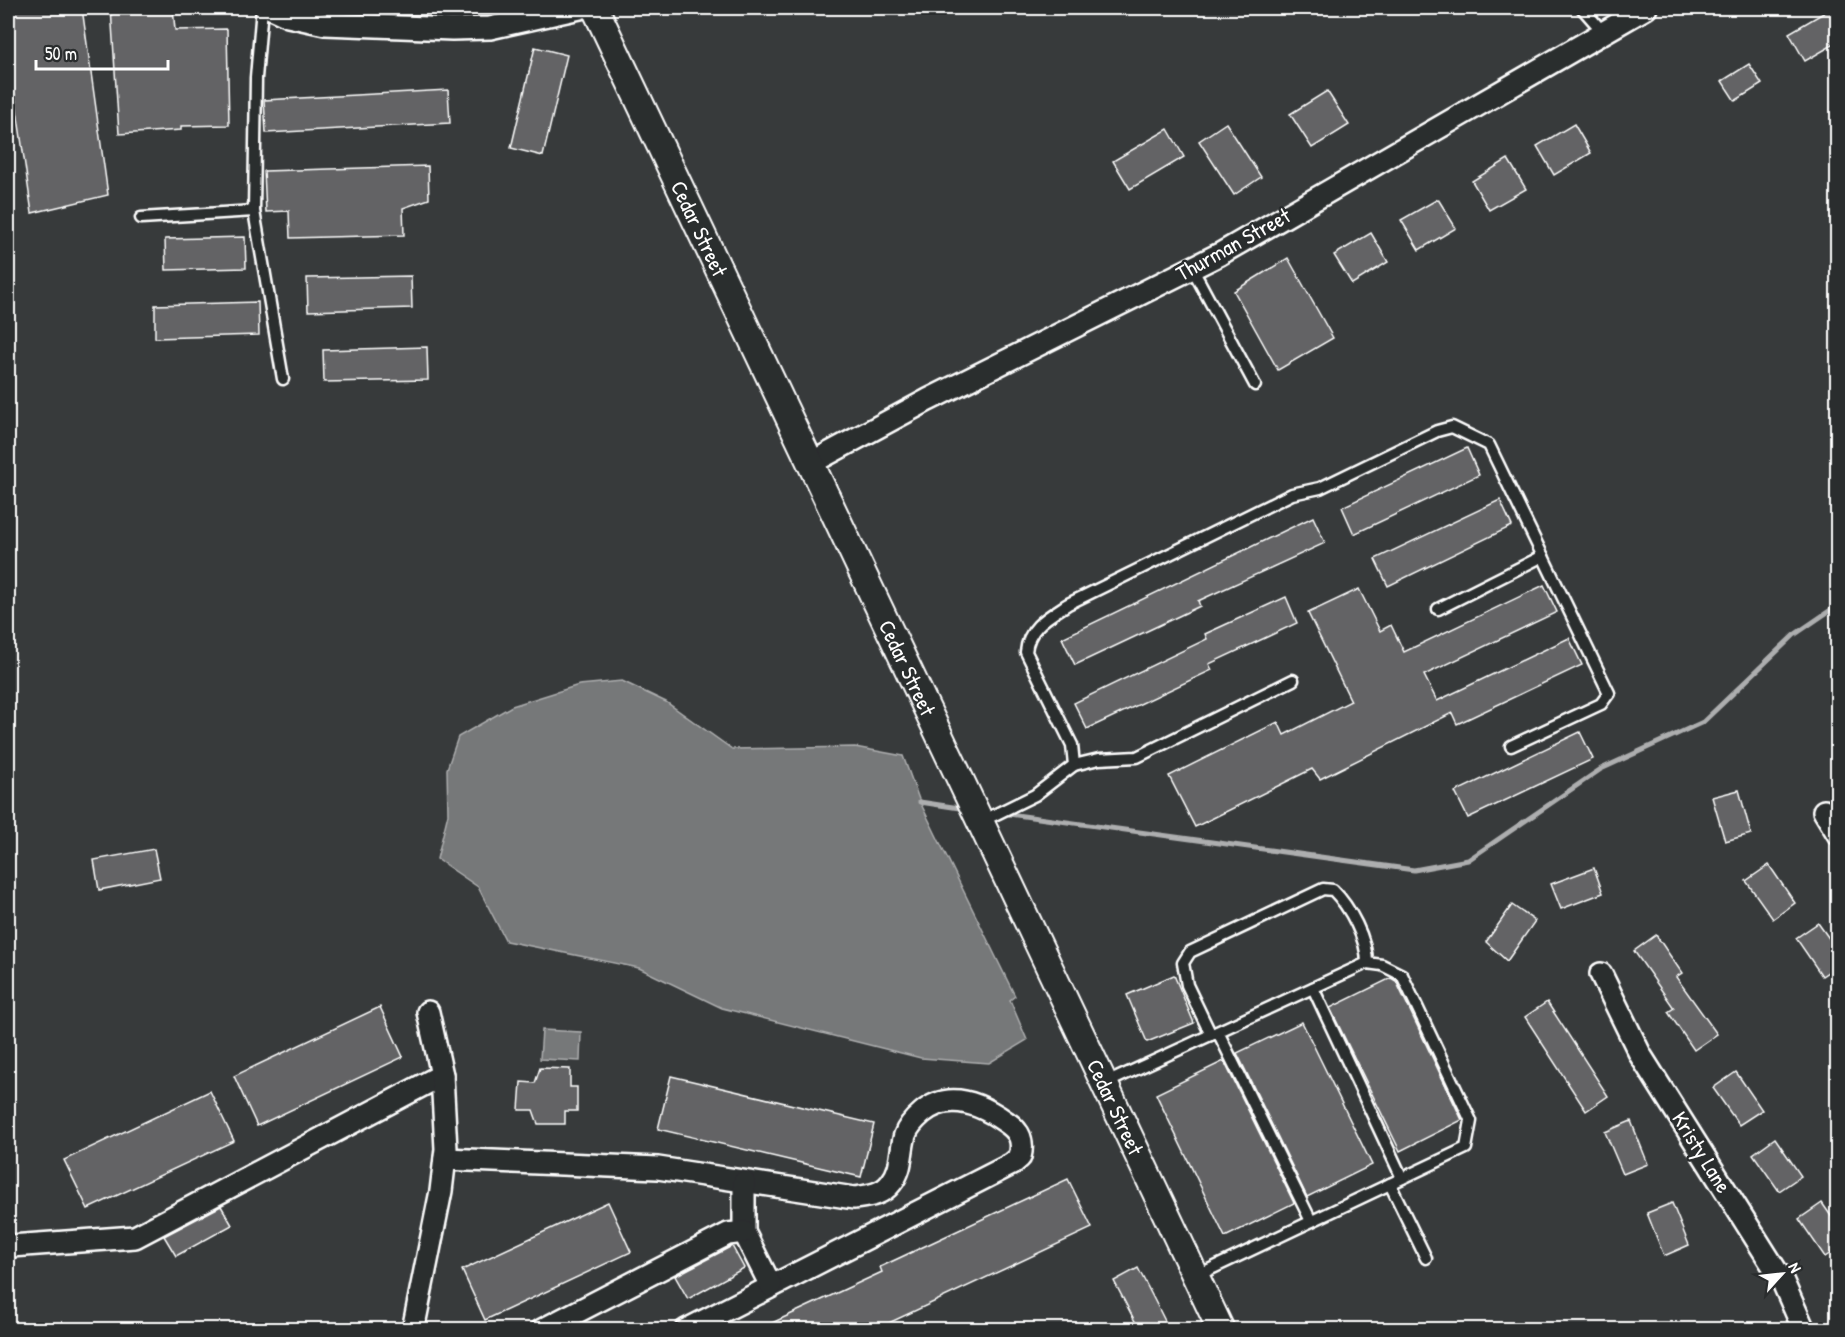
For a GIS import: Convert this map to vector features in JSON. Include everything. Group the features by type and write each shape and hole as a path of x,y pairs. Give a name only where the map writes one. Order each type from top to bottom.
{"street":[{"path":"271,8 288,16 325,24 452,29 490,28 580,8"},
{"name":"Cedar Street","path":"595,8 1221,1329"},
{"name":"Thurman Street","path":"811,463 928,400 1192,268 1646,8"},
{"path":"1824,811 1838,834"},
{"name":"Kristy Lane","path":"1601,974 1641,1056 1782,1280 1804,1329"},
{"path":"413,1329 445,1159 441,1075 428,1012"},
{"path":"11,1246 135,1237 441,1075"},
{"path":"445,1159 658,1168 854,1198 875,1195 889,1186 898,1174 906,1133 914,1120 928,1108 945,1101 967,1102 990,1110 1014,1127 1021,1138 1020,1157 1012,1164 686,1329"},
{"path":"744,1182 744,1232 771,1286"},
{"path":"542,1329 728,1234 744,1232"}],"lane":[{"path":"262,8 256,78 254,211 283,379"},
{"path":"1582,8 1603,32"},
{"path":"141,218 254,211"},
{"path":"1192,268 1255,385"},
{"path":"1074,765 1072,745 1026,652 1027,638 1039,623 1068,604 1292,494 1320,488 1437,431 1452,427 1489,445 1609,693 1601,704 1511,746"},
{"path":"1438,609 1543,556"},
{"path":"980,822 1035,795 1074,765 1099,759 1137,756 1293,681"},
{"path":"1311,1221 1187,985 1183,963 1190,952 1323,890 1333,890 1343,900 1367,951 1367,963"},
{"path":"1104,1084 1367,963 1382,965 1402,975 1471,1120 1466,1148 1196,1276"},
{"path":"1313,988 1402,1178"},
{"path":"1390,1184 1426,1258"}],"shaded area":[{"path":"622,681 666,702 732,749 855,747 903,756 920,802 1015,996 1010,1000 1027,1040 989,1063 921,1058 722,1008 639,968 506,941 478,887 437,859 448,814 447,769 458,737 512,706 579,685"},
{"path":"542,1030 581,1032 580,1061 540,1059"}],"building":[{"path":"8,8 82,8 108,195 32,213 8,49"},
{"path":"111,8 173,8 175,30 227,29 229,125 181,126 181,130 119,134"},
{"path":"1832,8 1838,8 1838,42 1805,61 1789,33"},
{"path":"535,47 567,55 543,156 511,148"},
{"path":"1749,64 1762,84 1735,101 1722,81"},
{"path":"448,90 450,123 266,133 264,100"},
{"path":"1327,91 1349,125 1312,148 1290,114"},
{"path":"1226,123 1261,177 1234,195 1199,141"},
{"path":"1574,124 1591,153 1554,175 1537,146"},
{"path":"1168,129 1184,157 1130,189 1113,161"},
{"path":"1508,159 1526,189 1489,210 1472,181"},
{"path":"428,166 429,199 403,208 404,235 290,238 289,211 266,212 264,171"},
{"path":"1438,199 1456,228 1419,250 1401,220"},
{"path":"1371,233 1388,262 1352,284 1334,255"},
{"path":"245,237 246,268 166,270 165,239"},
{"path":"1288,258 1333,338 1278,370 1234,291"},
{"path":"411,276 412,308 308,311 307,278"},
{"path":"258,302 259,335 155,338 155,305"},
{"path":"427,347 428,380 324,382 323,350"},
{"path":"1467,448 1479,475 1354,534 1342,507"},
{"path":"1500,500 1512,526 1388,586 1375,559"},
{"path":"1313,517 1325,543 1198,601 1200,606 1075,665 1062,638"},
{"path":"1544,585 1557,612 1424,675 1437,701 1569,638 1582,665 1457,724 1452,713 1320,779 1312,769 1195,827 1169,776 1278,722 1284,735 1351,701 1308,613 1359,589 1380,631 1391,625 1404,652"},
{"path":"1286,597 1297,623 1209,664 1212,670 1087,729 1074,703 1207,639 1205,634"},
{"path":"1580,732 1593,759 1468,818 1455,792"},
{"path":"1739,790 1751,834 1725,841 1712,797"},
{"path":"154,849 160,878 99,890 94,860"},
{"path":"1769,865 1795,903 1773,919 1746,881"},
{"path":"1594,868 1603,893 1561,909 1551,884"},
{"path":"1512,905 1535,921 1507,961 1486,942"},
{"path":"1818,923 1838,951 1838,965 1822,976 1796,938"},
{"path":"1656,935 1682,973 1676,977 1717,1034 1694,1050 1668,1012 1674,1008 1634,951"},
{"path":"1174,975 1194,1023 1147,1042 1127,995"},
{"path":"1391,978 1396,981 1462,1120 1400,1151 1330,1008"},
{"path":"1547,1002 1608,1096 1586,1111 1525,1017"},
{"path":"380,1007 403,1057 257,1126 234,1076"},
{"path":"1302,1022 1372,1165 1307,1197 1237,1053"},
{"path":"1224,1061 1294,1203 1225,1237 1156,1094"},
{"path":"540,1068 570,1069 570,1087 577,1087 577,1111 565,1111 565,1124 538,1124 533,1110 519,1110 521,1082 535,1083"},
{"path":"1736,1072 1762,1110 1739,1125 1713,1088"},
{"path":"671,1076 874,1124 861,1177 658,1129"},
{"path":"210,1091 234,1141 88,1209 64,1160"},
{"path":"1631,1121 1648,1164 1623,1174 1605,1132"},
{"path":"1775,1138 1801,1176 1779,1191 1753,1154"},
{"path":"1068,1179 1092,1228 876,1329 759,1329 882,1272 880,1267"},
{"path":"608,1202 631,1252 485,1320 462,1270"},
{"path":"1672,1203 1689,1245 1664,1256 1647,1213"},
{"path":"1822,1203 1838,1226 1838,1248 1825,1257 1799,1219"},
{"path":"221,1206 232,1225 176,1256 164,1236"},
{"path":"732,1246 744,1268 688,1299 675,1276"},
{"path":"1138,1268 1169,1329 1139,1329 1114,1281"}],"waterway":[{"path":"1002,813 1414,870 1468,860 1601,769 1703,722 1794,635 1838,605"},
{"path":"920,802 966,809"}]}
